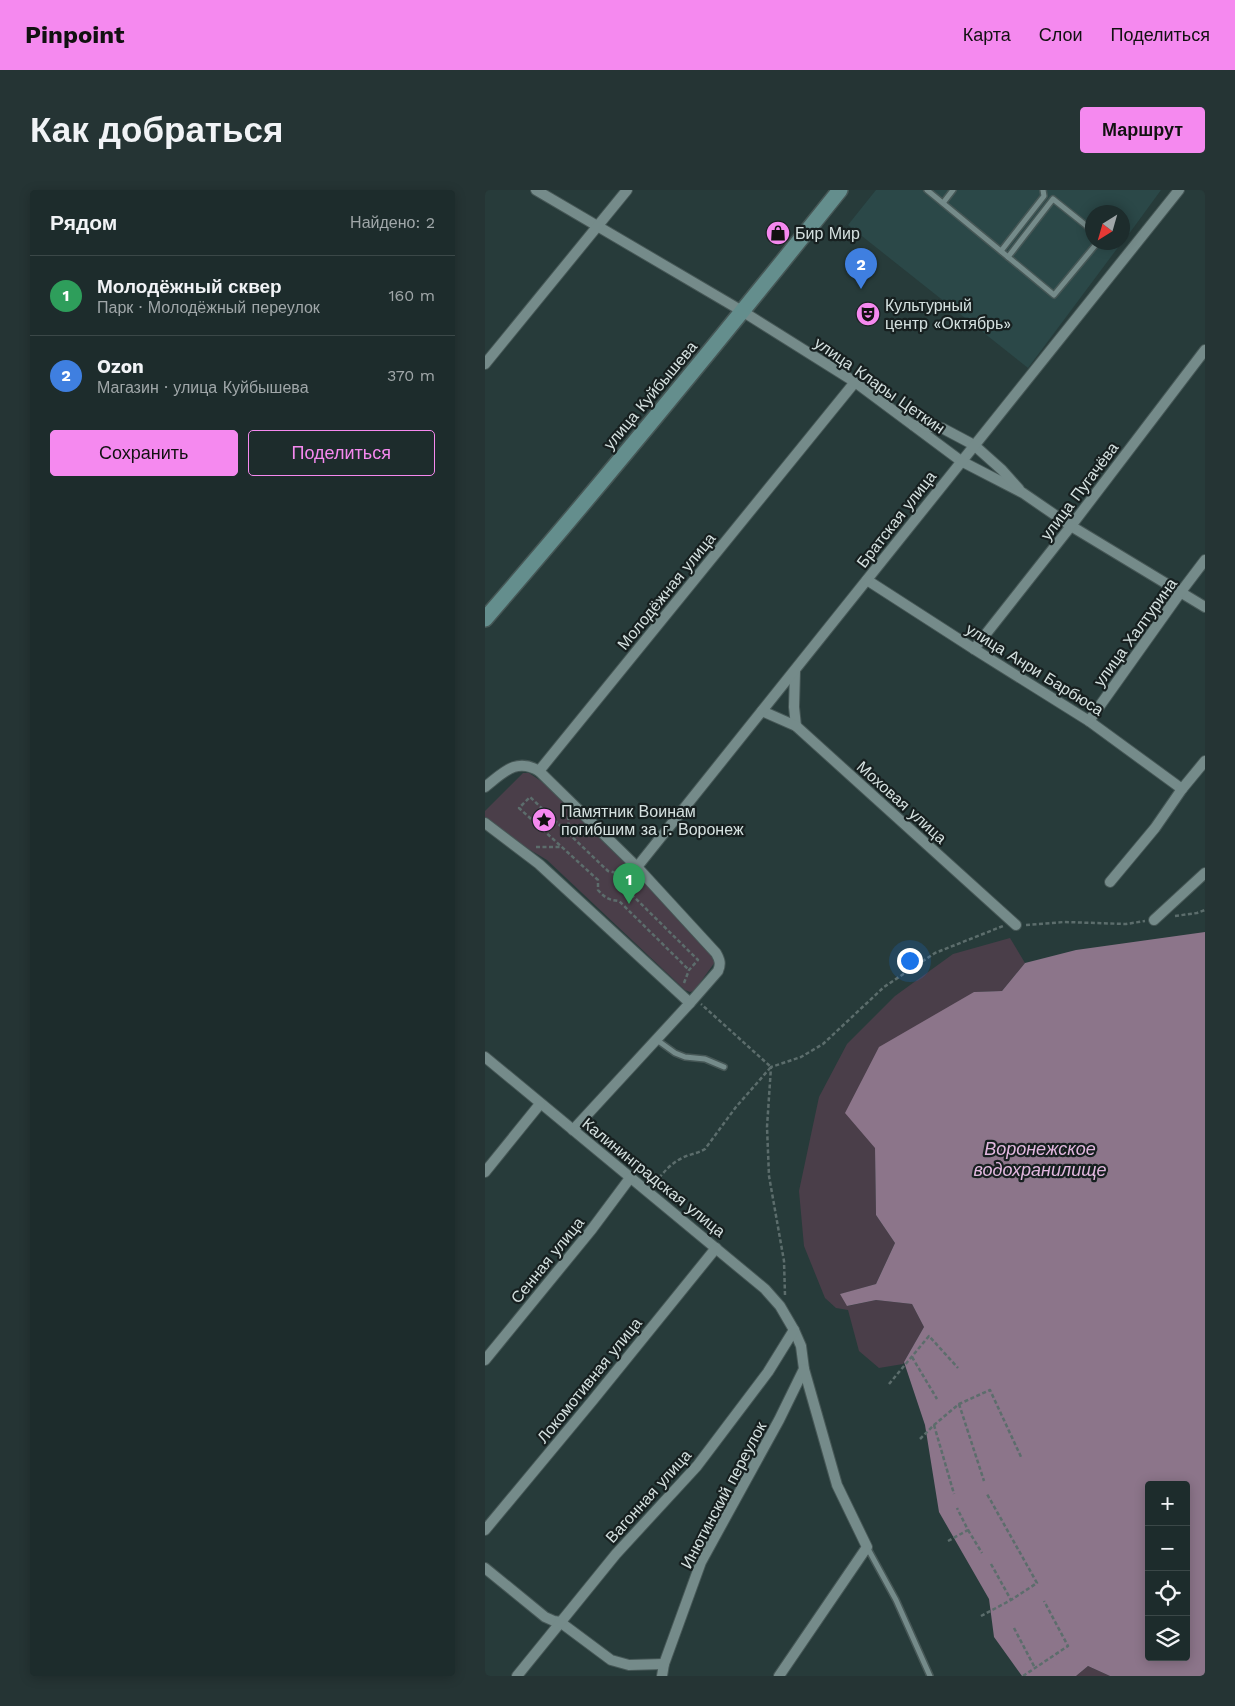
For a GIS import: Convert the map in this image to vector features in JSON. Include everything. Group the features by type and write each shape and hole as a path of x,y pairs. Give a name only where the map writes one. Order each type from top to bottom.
{"main road":[{"name":"улица Куйбышева","path":"485,619 553,540 840,190"}],"street":[{"name":"улица Клары Цеткин","path":"536,190 742,311 855,382 961,461 1023,493 1071,526 1205,607"},
{"path":"485,364 598,228 627,190"},
{"name":"Братская улица","path":"637,867 1179,190"},
{"name":"улица Пугачёва","path":"974,649 1071,526 1205,350"},
{"name":"Молодёжная улица","path":"539,771 855,382"},
{"path":"913,425 942,428 974,445 1002,470 1023,493"},
{"name":"улица Халтурина","path":"1089,721 1205,560"},
{"name":"улица Анри Барбюса","path":"867,580 1089,721 1182,789"},
{"path":"795,671 794,707 796,726"},
{"name":"Моховая улица","path":"762,711 796,726 1015,924"},
{"path":"1110,882 1155,828 1182,789 1205,761"},
{"path":"485,787 507,770 518,765 532,766 539,771 637,867 720,959 718,971 573,1130"},
{"path":"485,823 517,847 590,910 680,994 692,1001"},
{"path":"1154,920 1205,873"},
{"name":"Калининградская улица","path":"485,1057 765,1289 780,1306 794,1330"},
{"path":"485,1172 540,1104"},
{"name":"Сенная улица","path":"485,1360 592,1229 630,1178"},
{"name":"Локомотивная улица","path":"485,1530 716,1248"},
{"path":"779,1676 867,1548 837,1485 805,1369 801,1346 794,1330"},
{"name":"Вагонная улица","path":"517,1676 616,1554 697,1466 768,1372 794,1330"},
{"name":"Инютинский переулок","path":"662,1676 701,1562 805,1369"},
{"path":"485,1568 545,1617 561,1622 611,1660 629,1665 665,1664"}],"lane":[{"path":"927,190 1055,295 1092,250"},
{"path":"943,203 953,190"},
{"path":"1001,251 1044,196 1043,190"},
{"path":"1007,257 1053,199 1085,225"},
{"path":"657,1040 675,1054 705,1059 724,1067"},
{"path":"867,1548 896,1600 930,1676"}],"path":[{"path":"680,994 689,970 698,960 627,891 626,881 619,873 608,871 530,796 519,808 598,880 598,890 608,900 619,901 689,970"},
{"path":"517,847 562,847"},
{"path":"648,1192 669,1166 683,1157 699,1153 705,1149 736,1107 771,1066 801,1057 823,1044 884,987 935,953 1003,926 1015,924 1064,922 1126,924 1197,913 1205,910"},
{"path":"692,1001 771,1066"},
{"path":"771,1066 767,1127 769,1176 784,1261 785,1296"},
{"path":"889,1384 929,1336 958,1368"},
{"path":"912,1357 937,1399"},
{"path":"920,1439 959,1404 990,1390 1022,1459"},
{"path":"959,1404 984,1481"},
{"path":"934,1425 955,1494"},
{"path":"981,1616 1037,1583 987,1494"},
{"path":"957,1508 982,1553"},
{"path":"948,1541 968,1530"},
{"path":"991,1564 1011,1600"},
{"path":"1023,1676 1068,1646 1044,1601"},
{"path":"1014,1628 1035,1668"}],"shaded area":[{"path":"876,190 1161,190 1130,232 1130,205 1085,205 1085,250 1116,250 1028,368 848,225"},
{"path":"523,773 529,773 557,792 622,856 635,873 715,958 715,962 694,991 685,990 547,860 485,819 485,811"},
{"path":"1010,938 1025,963 1002,991 974,992 875,1148 876,1215 895,1243 876,1284 841,1294 848,1306 876,1300 912,1304 924,1327 903,1364 879,1368 859,1351 848,1310 836,1308 825,1298 804,1246 799,1191 819,1097 847,1044 895,996 953,954"},
{"path":"1088,1666 1110,1676 1076,1676"}],"water":[{"name":"Воронежское водохранилище","path":"1205,932 1205,1676 1110,1676 1088,1666 1076,1676 1022,1676 994,1637 989,1599 939,1512 925,1425 904,1362 924,1327 912,1304 876,1300 847,1306 840,1294 876,1284 895,1243 876,1215 875,1148 845,1113 879,1047 974,992 1002,991 1025,963 1076,950"}],"place":[{"name":"Бир Мир","path":"778,233"},
{"name":"Ozon","path":"861,289"},
{"name":"Культурный центр «Октябрь»","path":"868,314"},
{"name":"Памятник Воинам погибшим за г. Воронеж","path":"544,820"},
{"name":"Молодёжный сквер","path":"629,904"}]}
